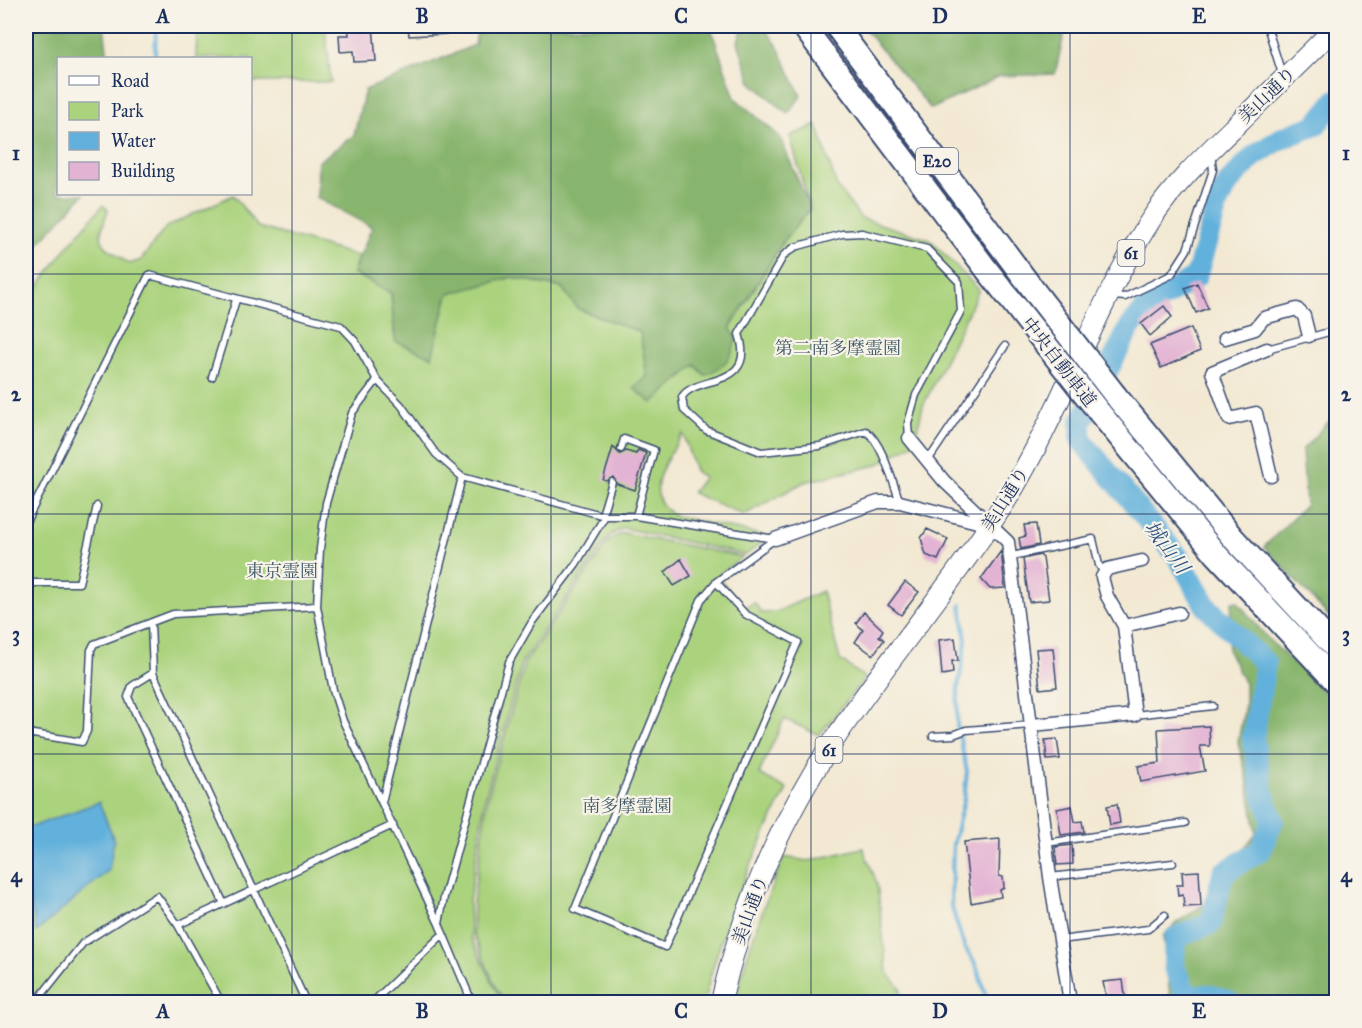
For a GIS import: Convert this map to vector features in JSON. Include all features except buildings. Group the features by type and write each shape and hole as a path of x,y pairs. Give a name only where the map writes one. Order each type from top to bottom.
{"highway":[{"name":"中央自動車道","path":"803,26 987,270 1099,412 1216,554 1336,682"},
{"name":"中央自動車道","path":"836,26 1115,395 1233,538 1336,649"}],"main road":[{"name":"美山通り","path":"721,1002 757,887 780,835 808,782 989,525 1030,458 1108,296 1152,218 1180,182 1210,150 1336,27"}],"street":[{"path":"1225,338 1254,329 1264,318 1297,309 1304,316 1309,336"},
{"path":"1267,349 1212,372 1229,419 1256,413 1270,476"},
{"path":"909,438 926,462 989,525 1003,534 1012,556 1050,877 1070,1002"},
{"path":"775,539 878,502 900,502 989,525"},
{"path":"1032,725 1135,715 1124,626 1107,596 1102,577 1107,569 1142,561"},
{"path":"1124,626 1179,613"}],"lane":[{"path":"1268,26 1284,79"},
{"path":"1108,296 1125,297 1170,275 1187,250 1213,170 1210,150"},
{"path":"900,502 873,435 866,431 820,446 761,452 706,430 684,410 682,397 691,388 724,379 732,372 742,351 739,334 784,255 795,247 842,234 862,233 927,249 958,282 961,311 916,395 908,423 909,438"},
{"path":"26,522 149,275 236,300 341,326 356,341 377,380 400,405 436,454 462,477 604,515 636,516 775,539"},
{"path":"212,377 236,300"},
{"path":"1267,349 1336,330"},
{"path":"926,462 1005,346"},
{"path":"377,380 351,412 326,503 317,606 333,690 343,721 439,924 472,1002"},
{"path":"621,449 624,439 654,450 636,516"},
{"path":"382,803 462,477"},
{"path":"439,924 444,897 509,662 532,622 576,564 604,515 612,482"},
{"path":"26,583 79,583 97,506"},
{"path":"716,582 745,614 798,642 665,947 575,909 700,600 716,582 775,539"},
{"path":"1012,556 1094,539 1099,566 1104,573"},
{"path":"27,734 82,742 87,731 91,650 94,644 173,614 317,606"},
{"path":"151,623 153,673 306,1002"},
{"path":"26,670 28,795 26,796"},
{"path":"153,673 132,686 128,697 224,904"},
{"path":"1135,715 1213,706"},
{"path":"933,736 953,735 966,730 1032,725"},
{"path":"1046,843 1185,823"},
{"path":"178,926 393,825"},
{"path":"1050,877 1173,863"},
{"path":"36,1002 83,943 157,896 178,926 221,1002"},
{"path":"1059,941 1148,929 1165,915"},
{"path":"373,1002 442,935"}],"green space":[{"path":"26,26 104,26 108,57 57,57 57,195 83,195 26,257"},
{"path":"197,26 325,26 331,82 252,82 252,57 196,57"},
{"path":"478,26 710,26 735,98 780,137 810,209 782,243 730,328 736,338 734,345 729,357 717,369 705,375 695,365 652,403 633,388 647,376 640,332 578,309 562,288 512,277 448,294 432,357 395,341 391,293 353,273 372,227 317,198 318,162 354,135 365,90 475,45"},
{"path":"743,26 763,26 777,45 801,96 788,114 751,82 738,42"},
{"path":"862,26 1066,26 1055,74 1000,76 931,109"},
{"name":"東京霊園","path":"817,125 837,187 861,218 930,240 979,290 923,406 914,443 877,465 804,482 744,515 692,493 704,477 695,471 683,434 664,465 657,487 664,507 675,516 770,537 746,555 623,528 609,536 522,662 485,798 469,902 471,938 502,1002 26,1002 26,303 68,246 103,205 108,210 101,237 103,242 106,247 129,264 141,260 166,227 233,195 258,227 358,256 353,273 391,293 395,341 432,356 448,294 512,277 563,288 578,309 640,332 647,376 730,329 782,243 810,209 790,136"},
{"path":"1329,421 1336,432 1336,624 1264,547 1306,505 1302,450"},
{"name":"南多摩霊園","path":"623,533 743,557 717,576 744,607 755,603 761,613 776,612 822,591 840,660 865,678 819,735 784,719 759,774 787,789 739,893 719,947 704,1002 507,1002 497,990 473,934 473,903 487,800 525,662 610,539"},
{"path":"1237,601 1269,640 1336,702 1336,1002 1175,1002 1170,996 1163,936 1176,923 1205,904 1213,884 1256,834 1247,777 1238,742 1245,705 1245,684 1228,650 1232,602"},
{"path":"863,848 877,883 887,972 901,989 900,1002 734,1002 756,929 784,857 808,861"}],"water":[{"path":"99,802 114,840 109,870 36,932 26,878 26,829"}],"waterway":[{"path":"155,57 156,26"},
{"name":"城山川","path":"1229,1002 1208,995 1187,996 1174,967 1175,938 1211,923 1223,873 1261,850 1273,820 1263,794 1253,738 1265,663 1206,606 1179,558 1081,440 1081,422 1130,327 1147,307 1196,277 1219,199 1230,181 1254,156 1282,138 1316,125 1336,100"},
{"path":"1072,439 1081,433"},
{"path":"961,605 966,641 958,688 957,725 967,771 964,799 953,845 951,905 964,946 976,965 988,1002"}],"park label":[{"name":"第二南多摩霊園","path":"838,348"}]}
